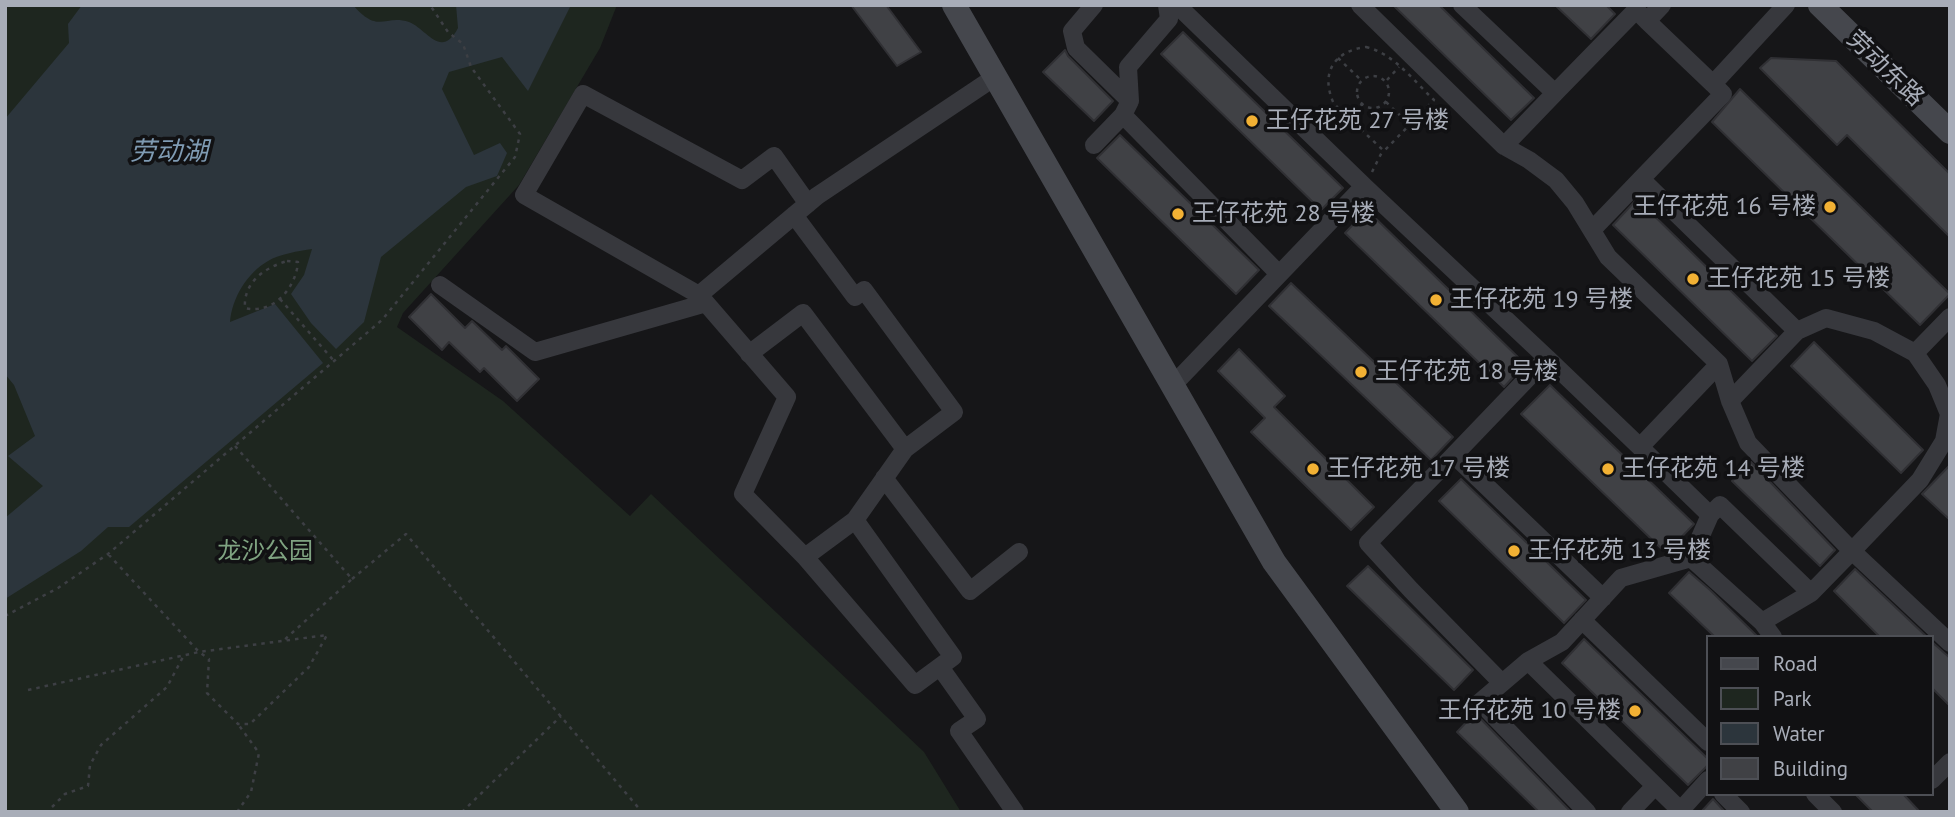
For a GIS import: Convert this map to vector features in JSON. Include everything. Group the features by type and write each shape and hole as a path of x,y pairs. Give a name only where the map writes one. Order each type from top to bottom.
{"street":[{"path":"954,5 1275,562 1457,812"},
{"path":"1094,5 1072,31 1076,48 1127,108 1279,274"},
{"path":"1094,145 1127,108 1128,66 1169,19 1167,5"},
{"path":"1177,5 1710,515"},
{"path":"1360,5 1504,146 1530,160 1556,180 1575,203 1608,257 1718,364 1748,443 1852,551 1950,643"},
{"path":"1462,5 1555,93"},
{"path":"1647,20 1662,5"},
{"path":"1713,84 1786,5"},
{"name":"劳动东路","path":"1820,5 1950,132"},
{"path":"1504,146 1636,10 1647,20 1723,94 1592,230"},
{"path":"440,285 535,352 702,299 808,204 995,77"},
{"path":"808,204 774,156 742,180 583,94 524,195 702,299 787,397 743,494 805,557 915,685 953,657 855,520"},
{"path":"1641,179 1797,331"},
{"path":"1173,386 1364,186"},
{"path":"794,215 855,297 864,290 954,412 905,449 855,520 805,557"},
{"path":"749,354 803,313 905,449"},
{"path":"1915,353 1950,317"},
{"path":"1692,558 1767,630 1811,593 1920,480 1944,441 1949,414 1937,385 1915,353 1874,331 1826,318 1797,331 1730,401"},
{"path":"1502,683 1368,543 1547,358"},
{"path":"1640,447 1718,364"},
{"path":"1454,455 1603,598"},
{"path":"884,478 970,590 1019,552"},
{"path":"1692,558 1710,515 1720,505 1811,593"},
{"path":"1587,812 1480,702 1528,661 1562,642 1622,578 1692,558"},
{"path":"1582,620 1706,740"},
{"path":"1528,661 1680,811 1706,782"},
{"path":"940,667 977,719 959,731 1015,812"},
{"path":"1630,812 1655,786"},
{"path":"1725,796 1741,812"},
{"path":"1817,796 1833,812"}],"path":[{"path":"5,616 58,588 108,554 382,320 515,157 520,134 471,67 463,44 448,32 430,5"},
{"path":"1364,186 1383,150 1434,100 1387,55 1366,47 1354,48 1338,58 1330,71 1329,94 1334,104 1383,150"},
{"path":"1338,58 1362,80"},
{"path":"1369,75 1375,75 1385,80 1390,89 1386,102 1375,108 1362,104 1357,93 1362,80 1369,75"},
{"path":"1386,102 1410,125"},
{"path":"1349,118 1362,104"},
{"path":"298,262 294,282 280,299 254,310 245,308 244,296 247,288 261,274 275,264 298,262"},
{"path":"280,299 334,361"},
{"path":"235,446 352,579"},
{"path":"283,641 406,534 642,812"},
{"path":"108,554 199,652 209,659 207,693 238,724 259,753 251,792 237,812"},
{"path":"28,690 199,652 327,635 309,667 250,724 238,724"},
{"path":"51,807 65,794 88,786 90,765 102,745 167,687 184,655"},
{"path":"462,812 561,716"}],"green space":[{"name":"龙沙公园","path":"5,5 617,5 600,48 519,185 403,313 397,327 503,401 630,516 651,494 924,752 961,812 5,812"}],"water":[{"name":"劳动湖","path":"82,5 353,5 369,19 409,22 434,40 446,42 458,28 456,5 571,5 528,91 502,57 449,72 442,89 474,155 500,143 507,153 497,176 466,187 381,257 364,322 336,349 311,323 291,294 304,275 312,249 278,256 260,266 242,287 230,322 275,304 323,363 129,527 108,527 81,551 5,599 5,518 43,486 8,456 35,436 14,385 5,374 5,119 69,43 68,24"}],"building":[{"path":"851,5 886,5 921,52 897,66"},
{"path":"1393,5 1439,5 1534,98 1511,120"},
{"path":"1555,5 1606,5 1615,14 1591,39"},
{"name":"王仔花苑 27 号楼","path":"1183,32 1343,188 1321,210 1161,54"},
{"path":"1065,50 1113,101 1094,121 1043,72"},
{"path":"1771,58 1836,61 1950,174 1950,237 1847,135 1837,145 1760,68"},
{"name":"王仔花苑 16 号楼","path":"1740,89 1950,294 1920,325 1712,122"},
{"name":"王仔花苑 28 号楼","path":"1120,135 1259,270 1236,294 1097,158"},
{"name":"王仔花苑 15 号楼","path":"1637,199 1777,336 1752,361 1613,225"},
{"name":"王仔花苑 19 号楼","path":"1367,210 1525,364 1504,387 1345,233"},
{"name":"王仔花苑 18 号楼","path":"1291,283 1453,437 1431,460 1269,306"},
{"path":"431,294 465,328 472,321 502,350 506,346 539,379 517,401 484,368 480,372 449,342 442,350 409,317"},
{"path":"1814,342 1923,450 1901,473 1791,366"},
{"name":"王仔花苑 17 号楼","path":"1239,349 1285,396 1274,407 1374,507 1351,530 1251,432 1265,418 1218,371"},
{"name":"王仔花苑 14 号楼","path":"1550,385 1694,524 1666,553 1521,414"},
{"path":"1751,462 1835,550 1820,566 1732,481"},
{"path":"1950,465 1950,520 1922,494"},
{"name":"王仔花苑 13 号楼","path":"1461,479 1586,600 1564,623 1439,501"},
{"path":"1368,566 1473,670 1454,690 1347,586"},
{"path":"1855,569 1925,635 1878,635 1834,591"},
{"path":"1689,572 1756,635 1713,635 1669,593"},
{"name":"王仔花苑 10 号楼","path":"1584,639 1706,757 1706,767 1688,785 1562,663"},
{"path":"1934,644 1950,658 1950,706 1934,690"},
{"path":"1475,713 1571,812 1539,812 1457,732"},
{"path":"1857,796 1905,796 1920,812 1873,812"},
{"path":"1713,799 1725,812 1701,812"}],"place":[{"name":"王仔花苑 27 号楼","path":"1252,121"},
{"name":"王仔花苑 16 号楼","path":"1830,207"},
{"name":"王仔花苑 28 号楼","path":"1178,214"},
{"name":"王仔花苑 15 号楼","path":"1693,279"},
{"name":"王仔花苑 19 号楼","path":"1436,300"},
{"name":"王仔花苑 18 号楼","path":"1361,372"},
{"name":"王仔花苑 17 号楼","path":"1313,469"},
{"name":"王仔花苑 14 号楼","path":"1608,469"},
{"name":"王仔花苑 13 号楼","path":"1514,551"},
{"name":"王仔花苑 10 号楼","path":"1635,711"}]}
